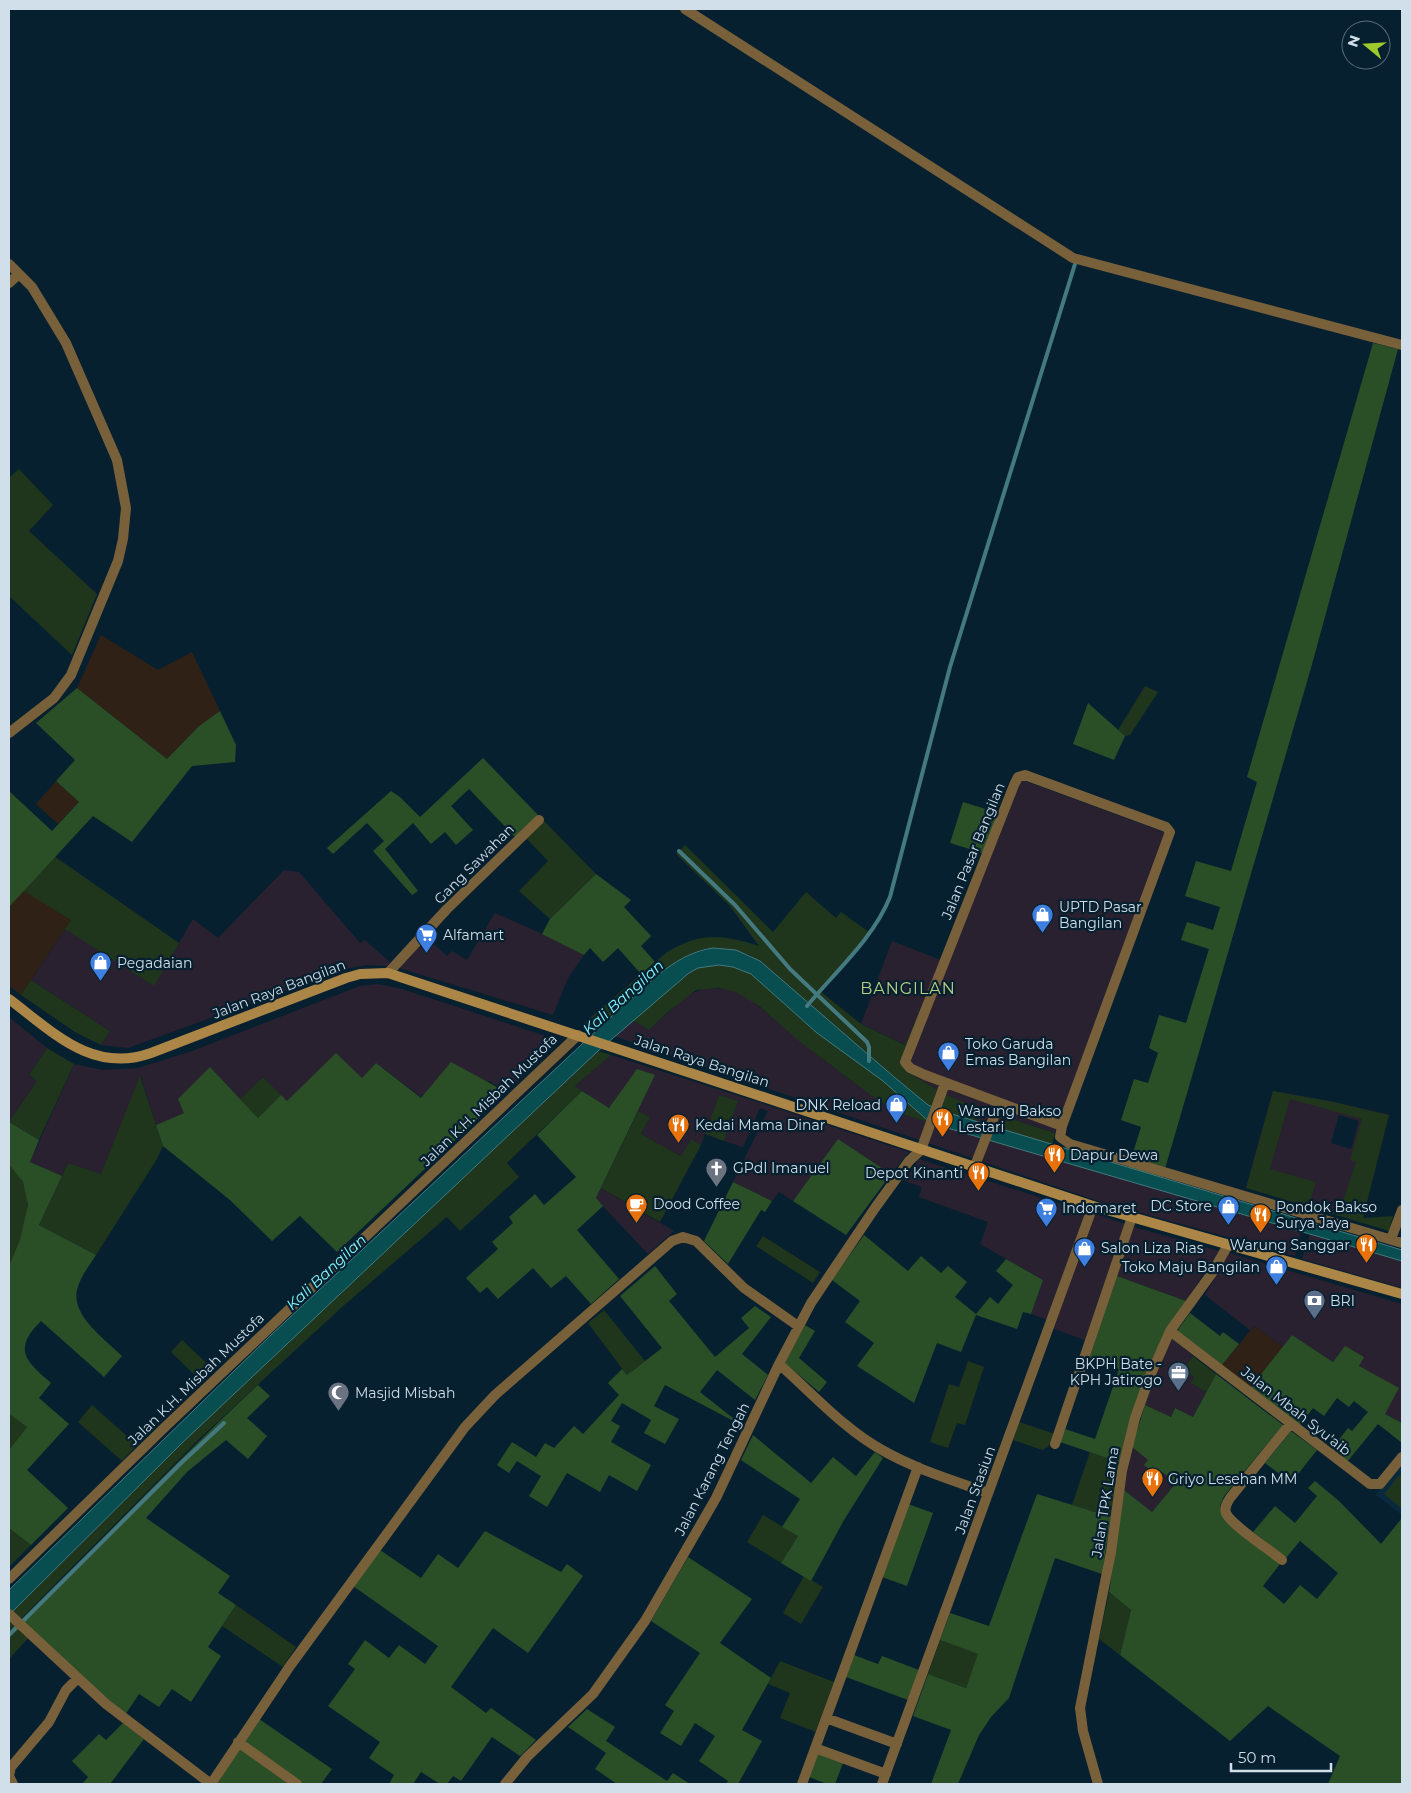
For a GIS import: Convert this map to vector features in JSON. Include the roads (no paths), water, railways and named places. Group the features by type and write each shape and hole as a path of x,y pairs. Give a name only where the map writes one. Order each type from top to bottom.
{"main road":[{"name":"Jalan Raya Bangilan","path":"9,1000 79,1050 98,1057 128,1060 151,1053 346,978 360,974 388,973 1093,1206 1402,1294"}],"street":[{"path":"685,9 1073,258 1402,345"},
{"path":"9,264 32,287 54,319 117,460 122,482 125,522 123,539 110,584 71,675 54,698 9,733"},
{"path":"9,283 19,274"},
{"name":"Jalan Pasar Bangilan","path":"1025,776 1166,827 1170,832 1062,1126 987,1099 910,1068 906,1064 906,1058 1018,777 1025,776"},
{"name":"Gang Sawahan","path":"388,973 447,910 539,820"},
{"name":"Jalan K.H. Misbah Mustofa","path":"9,1579 171,1422 580,1035"},
{"path":"921,1150 945,1083"},
{"path":"987,1099 987,1108 992,1120"},
{"path":"974,1168 992,1120 1008,1107"},
{"path":"1062,1126 1060,1137 1070,1144 1402,1243"},
{"name":"Jalan Karang Tengah","path":"505,1784 533,1752 582,1707 634,1638 716,1498 798,1326 838,1260 909,1161 921,1150"},
{"name":"Jalan Stasiun","path":"884,1779 1093,1206"},
{"path":"1391,1239 1402,1210"},
{"path":"1055,1444 1132,1218"},
{"path":"9,1614 77,1679 134,1726 211,1784 290,1666 465,1427 495,1395 672,1242 683,1237 696,1241 744,1288 798,1326"},
{"name":"Jalan TPK Lama","path":"1098,1784 1080,1717 1081,1700 1110,1560 1126,1451 1147,1384 1170,1331 1212,1273 1228,1245"},
{"name":"Jalan Mbah Syu'aib","path":"1170,1331 1373,1486 1380,1484 1402,1457"},
{"path":"779,1364 869,1442 918,1467 988,1494"},
{"path":"1282,1560 1235,1523 1225,1508 1230,1498 1290,1424"},
{"path":"802,1784 918,1467"},
{"path":"13,1784 9,1776 11,1767 49,1722 66,1690 77,1679"},
{"path":"826,1718 896,1744"},
{"path":"238,1742 297,1784"},
{"path":"815,1748 884,1779"}],"waterway":[{"path":"807,1006 864,941 883,912 890,897 950,667 1075,264"},
{"path":"679,851 735,905 790,969 867,1042 869,1061"},
{"path":"9,1635 180,1464 224,1423"}],"place":[{"name":"UPTD Pasar Bangilan","path":"1043,934"},
{"name":"Alfamart","path":"427,954"},
{"name":"Pegadaian","path":"101,982"},
{"name":"Toko Garuda Emas Bangilan","path":"949,1071"},
{"name":"DNK Reload","path":"897,1124"},
{"name":"Warung Bakso Lestari","path":"942,1138"},
{"name":"Kedai Mama Dinar","path":"679,1144"},
{"name":"Dapur Dewa","path":"1054,1174"},
{"name":"GPdI Imanuel","path":"717,1187"},
{"name":"Depot Kinanti","path":"979,1192"},
{"name":"Dood Coffee","path":"637,1223"},
{"name":"DC Store","path":"1228,1225"},
{"name":"Indomaret","path":"1046,1227"},
{"name":"Pondok Bakso Surya Jaya","path":"1260,1234"},
{"name":"Warung Sanggar","path":"1366,1264"},
{"name":"Salon Liza Rias","path":"1085,1267"},
{"name":"Toko Maju Bangilan","path":"1276,1286"},
{"name":"BRI","path":"1314,1320"},
{"name":"BKPH Bate - KPH Jatirogo","path":"1178,1391"},
{"name":"Masjid Misbah","path":"339,1412"},
{"name":"Griyo Lesehan MM","path":"1152,1498"}],"district":[{"name":"BANGILAN","path":"908,988"}],"water label":[{"name":"Kali Bangilan","path":"623,997"},
{"name":"Kali Bangilan","path":"326,1272"}]}
